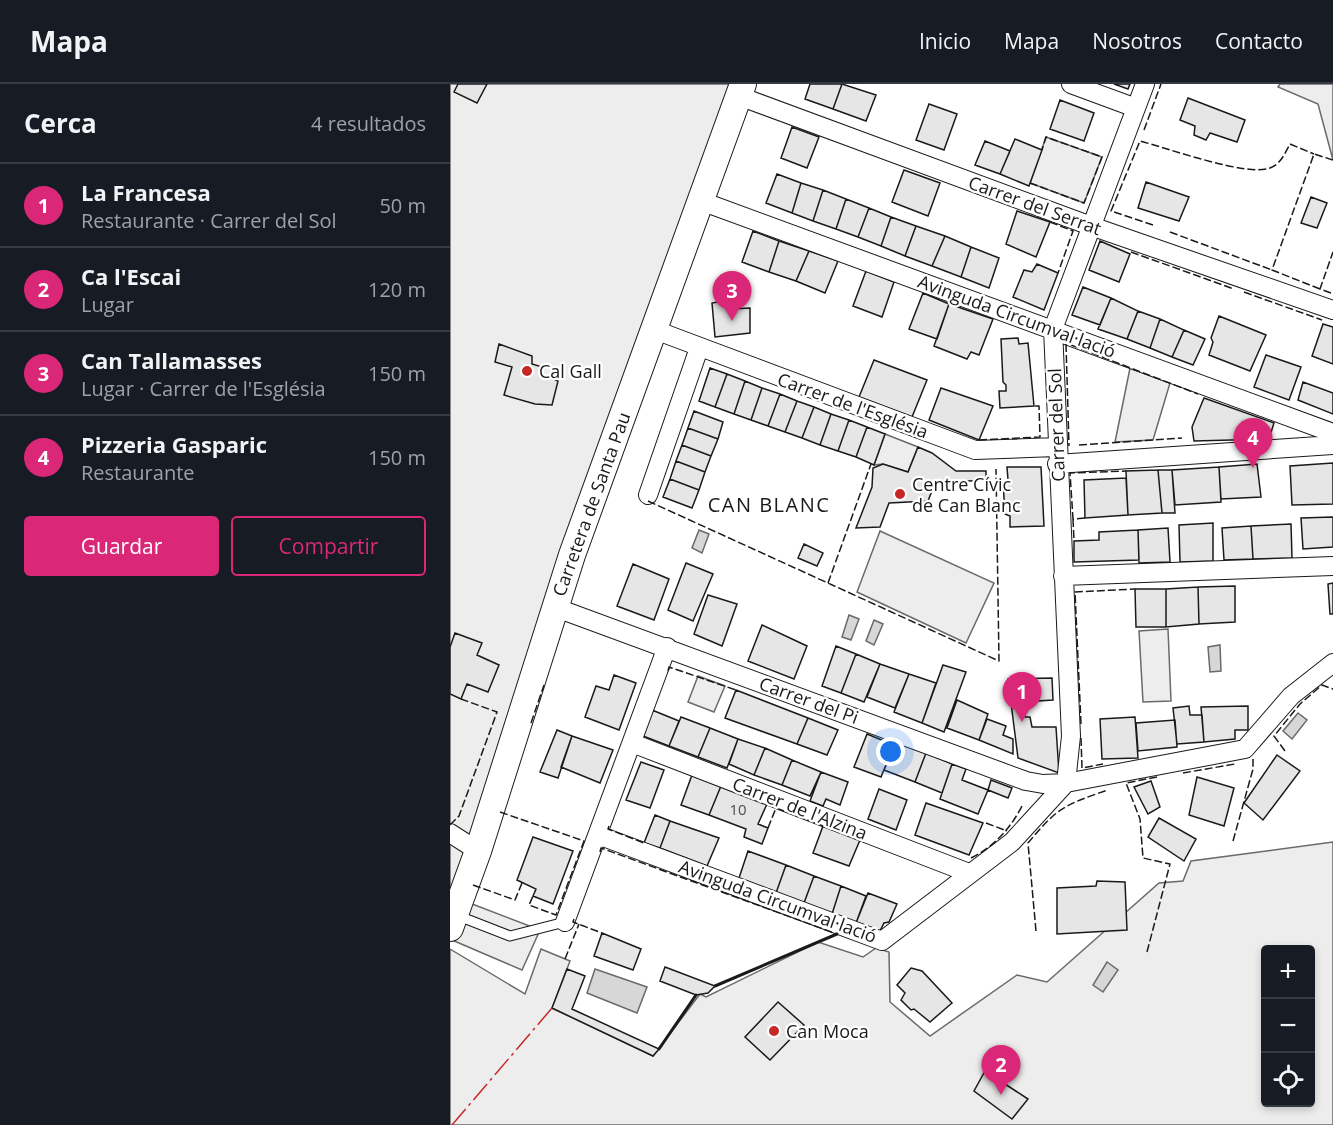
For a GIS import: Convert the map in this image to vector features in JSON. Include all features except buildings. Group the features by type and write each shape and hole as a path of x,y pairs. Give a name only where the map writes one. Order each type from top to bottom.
{"main road":[{"name":"Carretera de Santa Pau","path":"452,921 478,850 554,607 741,90"}],"street":[{"path":"1071,84 1136,108"},
{"name":"Carrer del Sol","path":"1066,783 1071,736 1053,328 1145,84"},
{"name":"Carrer del Serrat","path":"741,90 1091,226 1333,310"},
{"name":"Avinguda Circumval·lació","path":"702,201 1053,328 1333,433"},
{"name":"Carrer de l'Església","path":"655,330 975,450 1057,455 1333,445"},
{"path":"648,495 699,348"},
{"path":"1063,576 1333,566"},
{"name":"Carrer del Pi","path":"554,607 1026,781 1043,784 1066,783"},
{"path":"565,922 667,647"},
{"path":"1066,783 1245,749 1291,696 1333,663"},
{"name":"Carrer de l'Alzina","path":"632,743 969,873"},
{"name":"Avinguda Circumval·lació","path":"598,835 882,941 1012,842 1066,783"},
{"path":"450,833 478,850"}],"lane":[{"path":"452,921 510,936 565,922"}],"shaded area":[{"path":"450,84 743,84 450,901"},
{"path":"1280,84 1333,84 1333,160 1318,104 1278,87"},
{"path":"1046,137 1102,157 1084,203 1030,183"},
{"path":"1130,368 1170,383 1153,440 1115,442"},
{"path":"885,434 918,447 908,472 883,464 874,465"},
{"path":"699,530 709,534 702,553 692,548"},
{"path":"880,531 994,583 966,643 857,592"},
{"path":"849,615 859,619 851,640 842,637"},
{"path":"874,620 883,624 874,645 866,641"},
{"path":"1168,629 1171,701 1143,702 1139,631"},
{"path":"1220,645 1221,671 1210,672 1208,647"},
{"path":"698,676 725,686 714,712 688,702"},
{"path":"1298,713 1307,720 1292,739 1283,731"},
{"path":"1333,842 1333,1125 450,1125 450,949 525,994 541,949 570,961 552,1008 653,1056 700,994 706,997 818,942 863,957 876,948 889,952 890,1002 930,1036 1017,975 1047,982 1159,883 1183,881 1191,861"},
{"path":"467,902 540,930 522,970 452,940"},
{"path":"1107,962 1118,970 1103,992 1093,985"},
{"path":"595,969 647,987 637,1013 587,993"}],"fence":[{"path":"1144,130 1161,84"},
{"path":"1030,183 1084,203 1102,157 1046,137 1042,150"},
{"path":"1153,225 1111,211 1140,141 1244,169 1270,168 1277,164 1290,144 1314,154"},
{"path":"1320,289 1272,270 1314,154 1333,160"},
{"path":"1050,222 1073,231 1058,273"},
{"path":"1170,232 1272,270"},
{"path":"1131,252 1234,289"},
{"path":"1331,293 1320,289 1333,252"},
{"path":"1244,292 1322,320"},
{"path":"1066,344 1069,446"},
{"path":"1071,345 1198,394"},
{"path":"979,440 1040,437 1039,406 1034,406"},
{"path":"1079,445 1182,438"},
{"path":"828,583 871,464"},
{"path":"648,501 999,661 996,469"},
{"path":"1085,518 1073,519 1070,473 1126,471"},
{"path":"1073,519 1074,541"},
{"path":"1081,724 1075,592 1135,589"},
{"path":"668,671 669,667 736,690"},
{"path":"531,723 544,685"},
{"path":"1285,751 1274,736 1300,704 1322,685 1333,689"},
{"path":"450,825 459,816 497,712 461,699"},
{"path":"1081,738 1082,768 1103,764"},
{"path":"1233,841 1253,769 1253,759"},
{"path":"1183,773 1235,764"},
{"path":"1147,952 1170,864 1143,858 1140,819 1126,783 1157,777"},
{"path":"1036,931 1028,843 1055,814 1071,804 1108,790"},
{"path":"971,858 1002,836 1023,804"},
{"path":"768,828 776,808 823,826"},
{"path":"500,812 584,841 556,915 529,905 533,896"},
{"path":"986,823 1007,831"},
{"path":"609,826 608,829 644,843"},
{"path":"600,852 601,848 837,934"},
{"path":"473,885 515,900 522,883"},
{"path":"574,919 573,922 602,933"},
{"path":"565,959 579,924"}],"wall":[{"path":"715,986 837,934"},
{"path":"659,1049 696,995"}],"power":[{"path":"452,1125 552,1008"}],"place":[{"name":"Can Tallamasses","path":"732,321"},
{"name":"Cal Gall","path":"527,371"},
{"name":"Pizzeria Gasparic","path":"1253,468"},
{"name":"Centre Cívic de Can Blanc","path":"900,494"},
{"name":"La Francesa","path":"1022,722"},
{"name":"Can Moca","path":"774,1031"},
{"name":"Ca l'Escai","path":"1001,1095"}],"district":[{"name":"CAN BLANC","path":"769,504"}]}
